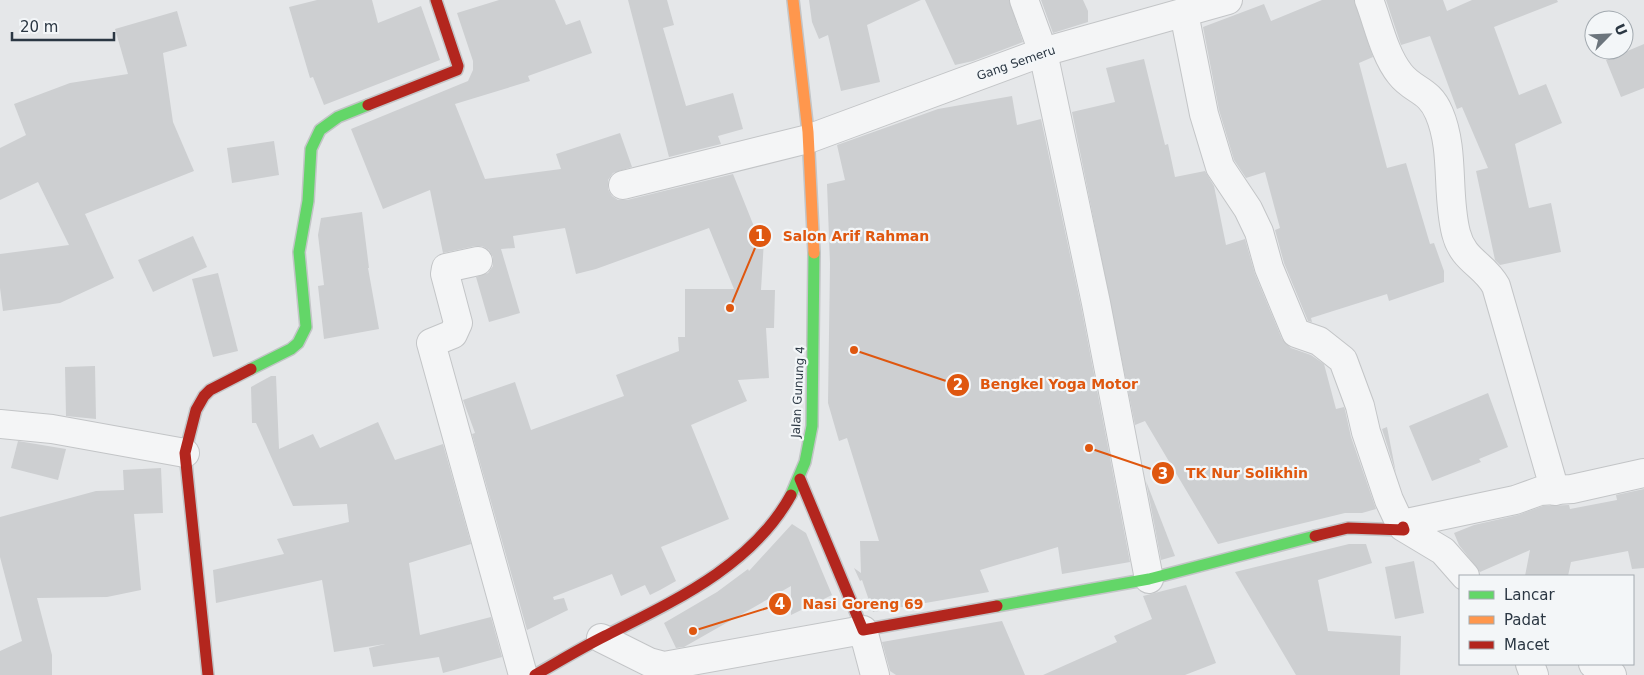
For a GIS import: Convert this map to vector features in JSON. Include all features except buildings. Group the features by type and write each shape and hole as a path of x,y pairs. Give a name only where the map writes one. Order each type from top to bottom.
{"street":[{"path":"208,675 186,453 196,410 210,390 291,349 302,337 306,327 299,252 308,201 311,149 320,130 338,117 457,70 458,66 436,0"},
{"name":"Jalan Gunung 4","path":"535,675 674,600 710,578 742,554 764,533 785,507 800,479 808,449 811,419 816,283 808,139 793,0"},
{"path":"1024,0 1043,52 1096,303 1149,579"},
{"name":"Gang Semeru","path":"623,185 808,139 1043,52 1228,0"},
{"path":"1369,0 1393,63 1410,84 1423,90 1431,99 1446,128 1456,234 1470,260 1490,275 1496,286 1555,490"},
{"path":"1184,13 1204,114 1220,167 1248,209 1259,232 1269,268 1296,333 1319,341 1343,360 1360,406 1389,500 1403,526 1443,552 1464,575"},
{"path":"478,261 446,268 445,274 458,324 453,334 431,343 523,675"},
{"path":"0,424 52,429 186,453"},
{"path":"1403,526 1515,500 1540,491 1572,489 1644,473"},
{"path":"800,479 863,630 876,675"},
{"path":"601,638 656,670 664,666 686,664 741,664 863,630 1149,579 1278,544 1348,528 1404,530 1403,526"},
{"path":"1595,665 1612,675"}],"traffic: fast":[{"path":"251,369 291,349 298,343 306,327 299,252 308,201 311,149 320,130 338,117 368,105"},
{"path":"791,495 805,462 812,426 814,253"},
{"path":"997,606 1149,579 1315,536"}],"traffic: slow":[{"path":"793,0 808,132 814,253"}],"traffic: jam":[{"path":"368,105 457,70 458,66 436,0"},
{"path":"208,675 185,453 196,410 204,396 210,390 251,369"},
{"path":"800,479 863,630 997,606"},
{"path":"535,675 587,645 684,595 709,579 733,562 755,542 775,520 791,495"},
{"path":"1315,536 1348,528 1404,530 1403,527"}],"place":[{"name":"Salon Arif Rahman","path":"730,308"},
{"name":"Bengkel Yoga Motor","path":"854,350"},
{"name":"TK Nur Solikhin","path":"1089,448"},
{"name":"Nasi Goreng 69","path":"693,631"}]}
